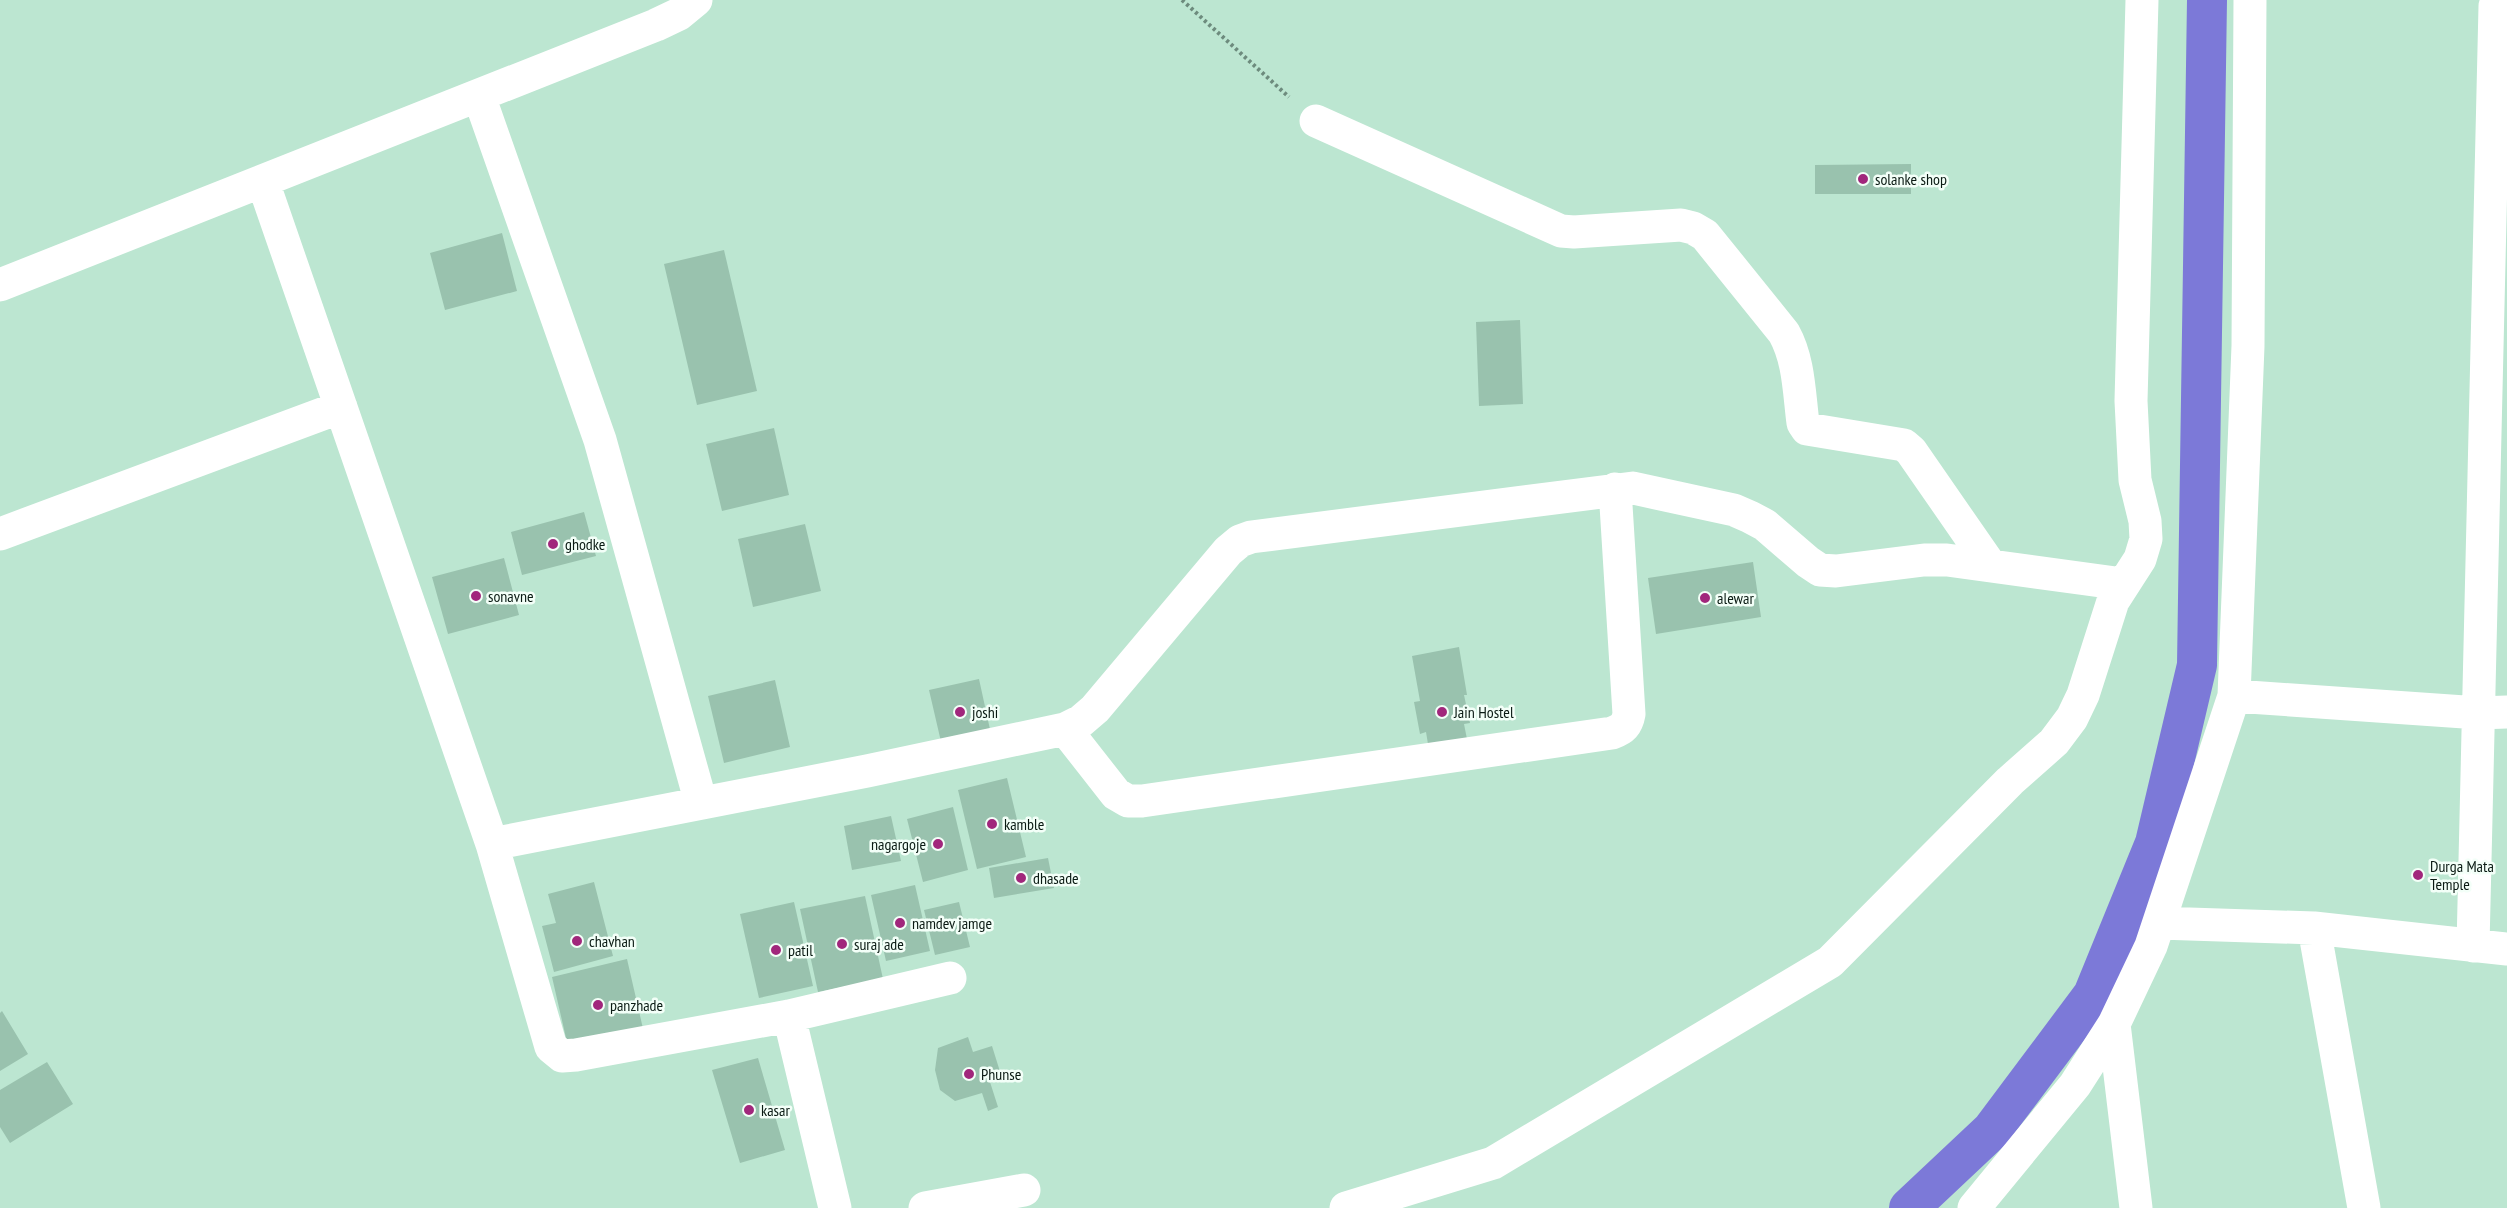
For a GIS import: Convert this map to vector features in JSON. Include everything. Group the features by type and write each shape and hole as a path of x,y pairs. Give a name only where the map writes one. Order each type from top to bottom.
{"street":[{"path":"0,285 656,25 679,14 696,0"},
{"path":"1346,1208 1493,1163 1830,962 2010,781 2054,742 2072,718 2083,695 2112,601 2140,559 2146,539 2145,520 2135,480 2131,401 2142,0"},
{"path":"1974,1208 2075,1085 2114,1024 2151,946 2234,696 2248,346 2250,0"},
{"path":"2474,946 2493,712 2495,6 2499,0"},
{"path":"478,96 600,440 701,803"},
{"path":"1316,121 1561,231 1682,225 1705,235 1784,333 1791,345 1795,357 1803,423 1807,429 1904,445 1911,451 1990,566"},
{"path":"263,182 492,844 551,1047 562,1056 576,1055 789,1016 950,978"},
{"path":"0,534 341,407"},
{"path":"492,844 1065,729 1081,721 1095,709 1228,551 1240,541 1251,537 1615,489 1649,490 1734,510 1765,525 1820,570 1836,571 1924,560 1947,560 2123,584"},
{"path":"1065,729 1116,794 1128,801 1283,781 1600,735 1620,730 1627,724 1629,714 1615,489"},
{"path":"2234,696 2493,712"},
{"path":"2159,922 2314,928 2507,949"},
{"path":"2314,928 2364,1208"},
{"path":"789,1016 835,1208"},
{"path":"2114,1024 2136,1208"},
{"path":"925,1208 1024,1190"}],"path":[{"path":"1182,0 1316,121"}],"building":[{"name":"solanke shop","path":"1911,164 1911,194 1815,194 1815,165"},
{"path":"502,233 517,291 445,310 430,253"},
{"path":"724,250 757,391 697,405 664,264"},
{"path":"1520,320 1523,404 1479,406 1476,322"},
{"path":"774,428 789,495 722,511 706,444"},
{"name":"ghodke","path":"584,512 596,556 522,575 511,532"},
{"path":"805,524 821,591 753,607 738,539"},
{"name":"sonavne","path":"504,558 519,615 448,634 432,577"},
{"name":"alewar","path":"1753,562 1761,617 1656,634 1648,578"},
{"name":"Jain Hostel","path":"1459,647 1467,695 1464,695 1470,723 1464,724 1469,749 1430,756 1426,732 1420,734 1414,702 1420,701 1412,656"},
{"name":"joshi","path":"979,679 991,734 942,746 929,690"},
{"path":"775,680 790,747 724,763 708,696"},
{"name":"kamble","path":"1007,778 1026,857 977,869 958,790"},
{"name":"nagargoje","path":"953,807 968,870 923,882 907,819"},
{"path":"891,816 901,861 852,870 844,826"},
{"name":"dhasade","path":"1048,858 1054,888 994,898 989,868"},
{"name":"chavhan","path":"594,882 613,956 554,972 542,926 556,923 548,894"},
{"name":"namdev jamge","path":"915,885 930,951 886,961 871,895"},
{"name":"suraj ade","path":"865,896 883,979 818,992 800,909"},
{"name":"patil","path":"794,902 813,986 759,998 740,914"},
{"path":"959,902 970,947 935,955 924,910"},
{"name":"panzhade","path":"627,959 644,1033 569,1051 552,977"},
{"path":"2,1011 28,1054 0,1071 0,1013"},
{"name":"Phunse","path":"968,1037 973,1052 992,1046 1002,1078 990,1082 998,1107 988,1111 982,1093 955,1101 940,1090 935,1070 938,1048"},
{"name":"kasar","path":"758,1058 785,1150 740,1163 712,1070"},
{"path":"47,1062 73,1104 10,1143 0,1127 0,1090"}],"waterway":[{"path":"1909,1208 1992,1130 2093,995 2155,843 2197,665 2207,0"}],"place":[{"name":"solanke shop","path":"1863,179"},
{"name":"ghodke","path":"553,544"},
{"name":"sonavne","path":"476,596"},
{"name":"alewar","path":"1705,598"},
{"name":"joshi","path":"960,712"},
{"name":"Jain Hostel","path":"1442,712"},
{"name":"kamble","path":"992,824"},
{"name":"nagargoje","path":"938,844"},
{"name":"Durga Mata Temple","path":"2418,875"},
{"name":"dhasade","path":"1021,878"},
{"name":"namdev jamge","path":"900,923"},
{"name":"chavhan","path":"577,941"},
{"name":"suraj ade","path":"842,944"},
{"name":"patil","path":"776,950"},
{"name":"panzhade","path":"598,1005"},
{"name":"Phunse","path":"969,1074"},
{"name":"kasar","path":"749,1110"}]}
